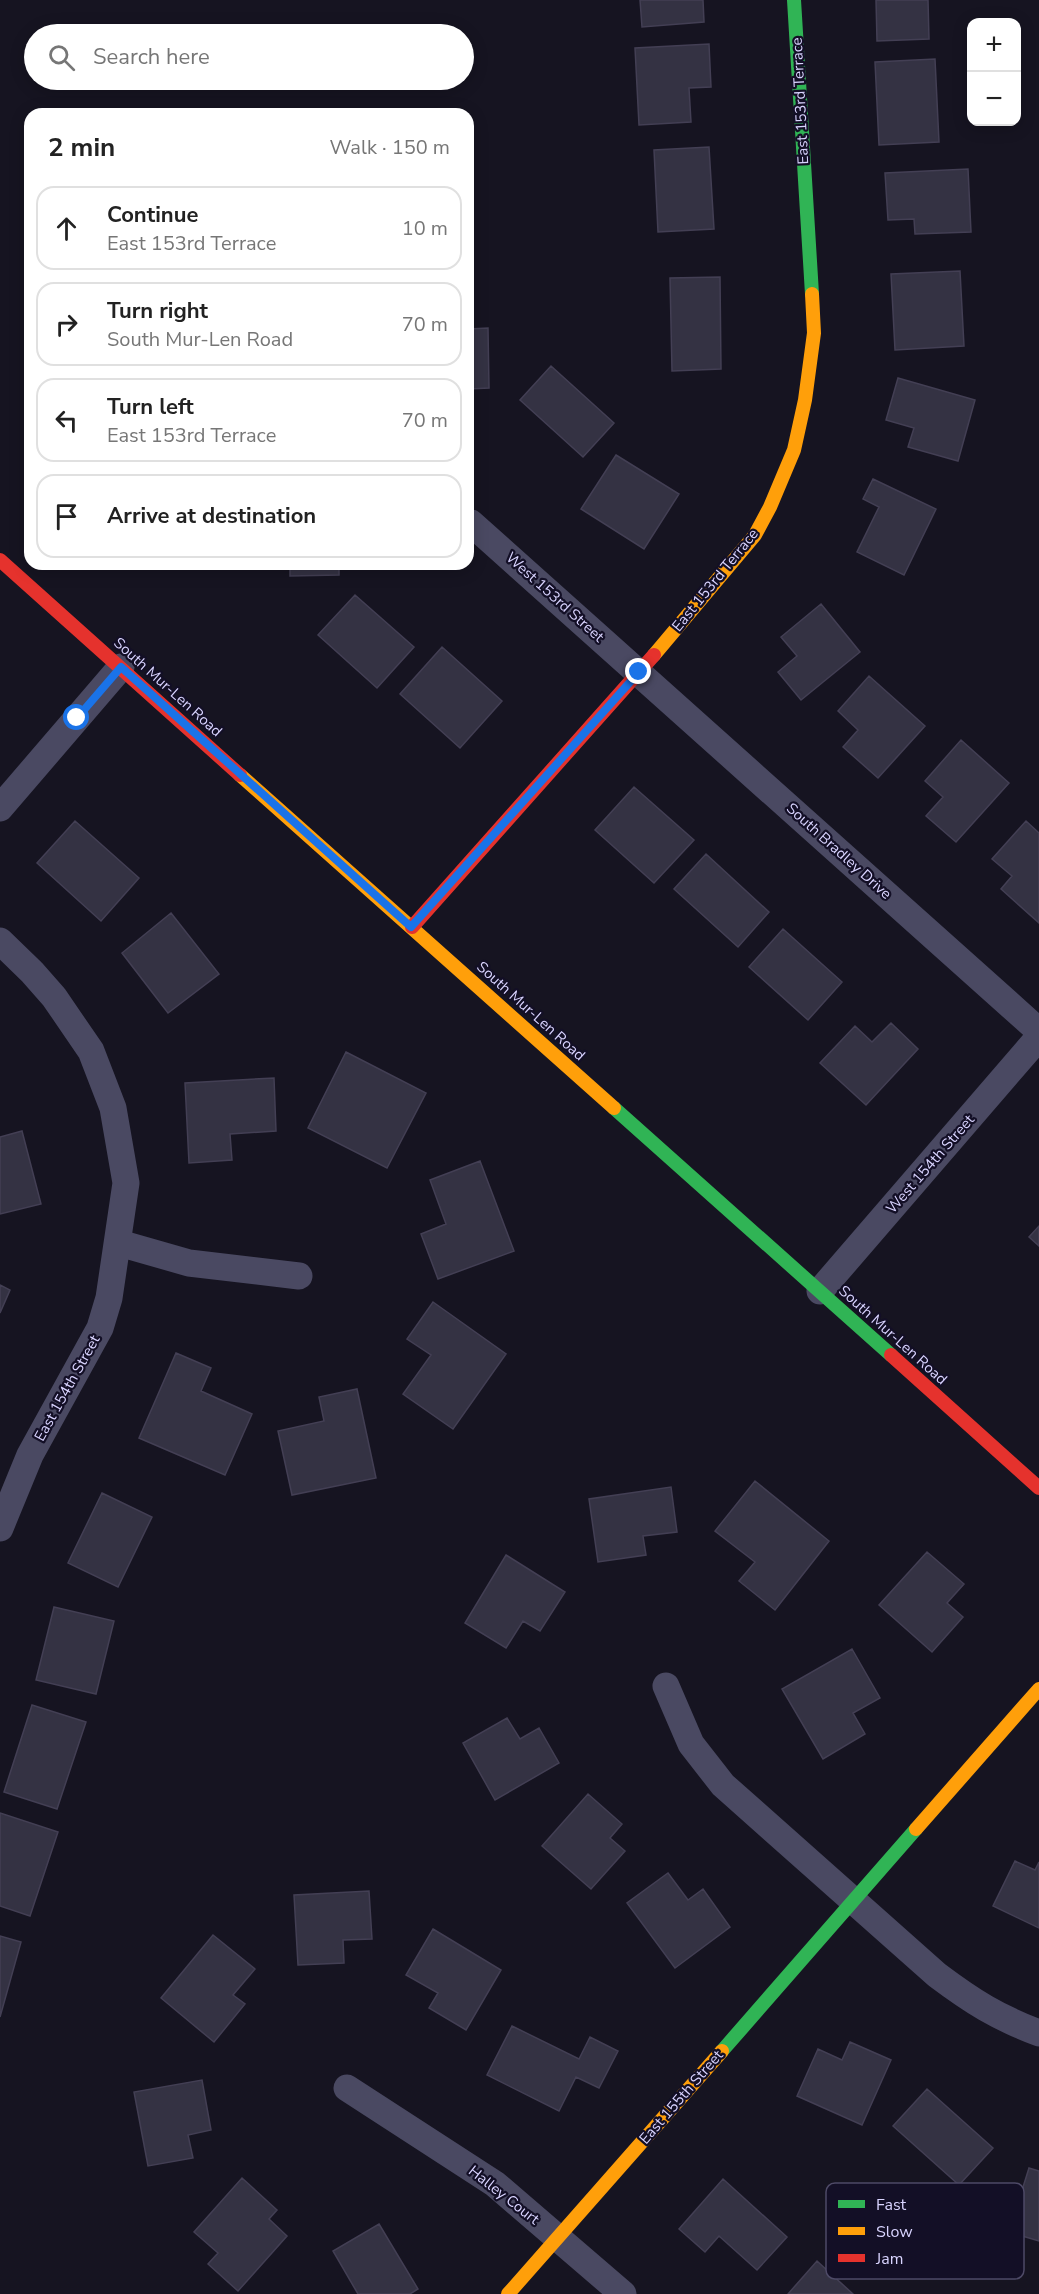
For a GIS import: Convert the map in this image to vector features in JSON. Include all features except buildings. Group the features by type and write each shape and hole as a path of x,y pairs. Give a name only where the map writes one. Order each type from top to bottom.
{"street":[{"name":"East 153rd Terrace","path":"411,927 639,672 755,535 771,507 790,460 801,420 813,333 794,0"},
{"name":"West 153rd Street","path":"474,526 639,672"},
{"name":"South Mur-Len Road","path":"0,560 1039,1488"},
{"path":"0,808 121,667"},
{"name":"South Bradley Drive","path":"639,672 1039,1031"},
{"name":"East 154th Street","path":"0,941 54,997 91,1051 113,1108 126,1183 109,1298 100,1328 30,1455 0,1528"},
{"name":"West 154th Street","path":"820,1291 1039,1037"},
{"path":"118,1243 189,1263 299,1276"},
{"path":"666,1686 691,1744 723,1785 937,1975 974,2003 1004,2020 1039,2033"},
{"name":"East 155th Street","path":"508,2294 1039,1689"},
{"name":"Halley Court","path":"347,2088 495,2184 623,2294"}],"traffic: fast":[{"path":"794,0 812,294"},
{"path":"614,1108 891,1355"},
{"path":"722,2051 916,1829"}],"traffic: slow":[{"path":"654,655 755,535 770,507 794,450 805,400 814,333 812,294"},
{"path":"240,775 614,1108"},
{"path":"916,1829 1039,1689"},
{"path":"508,2294 722,2051"}],"traffic: jam":[{"path":"0,560 240,775"},
{"path":"412,927 654,655"},
{"path":"891,1355 1039,1488"}],"route":[{"path":"77,718 121,667 411,927 639,672"}]}
